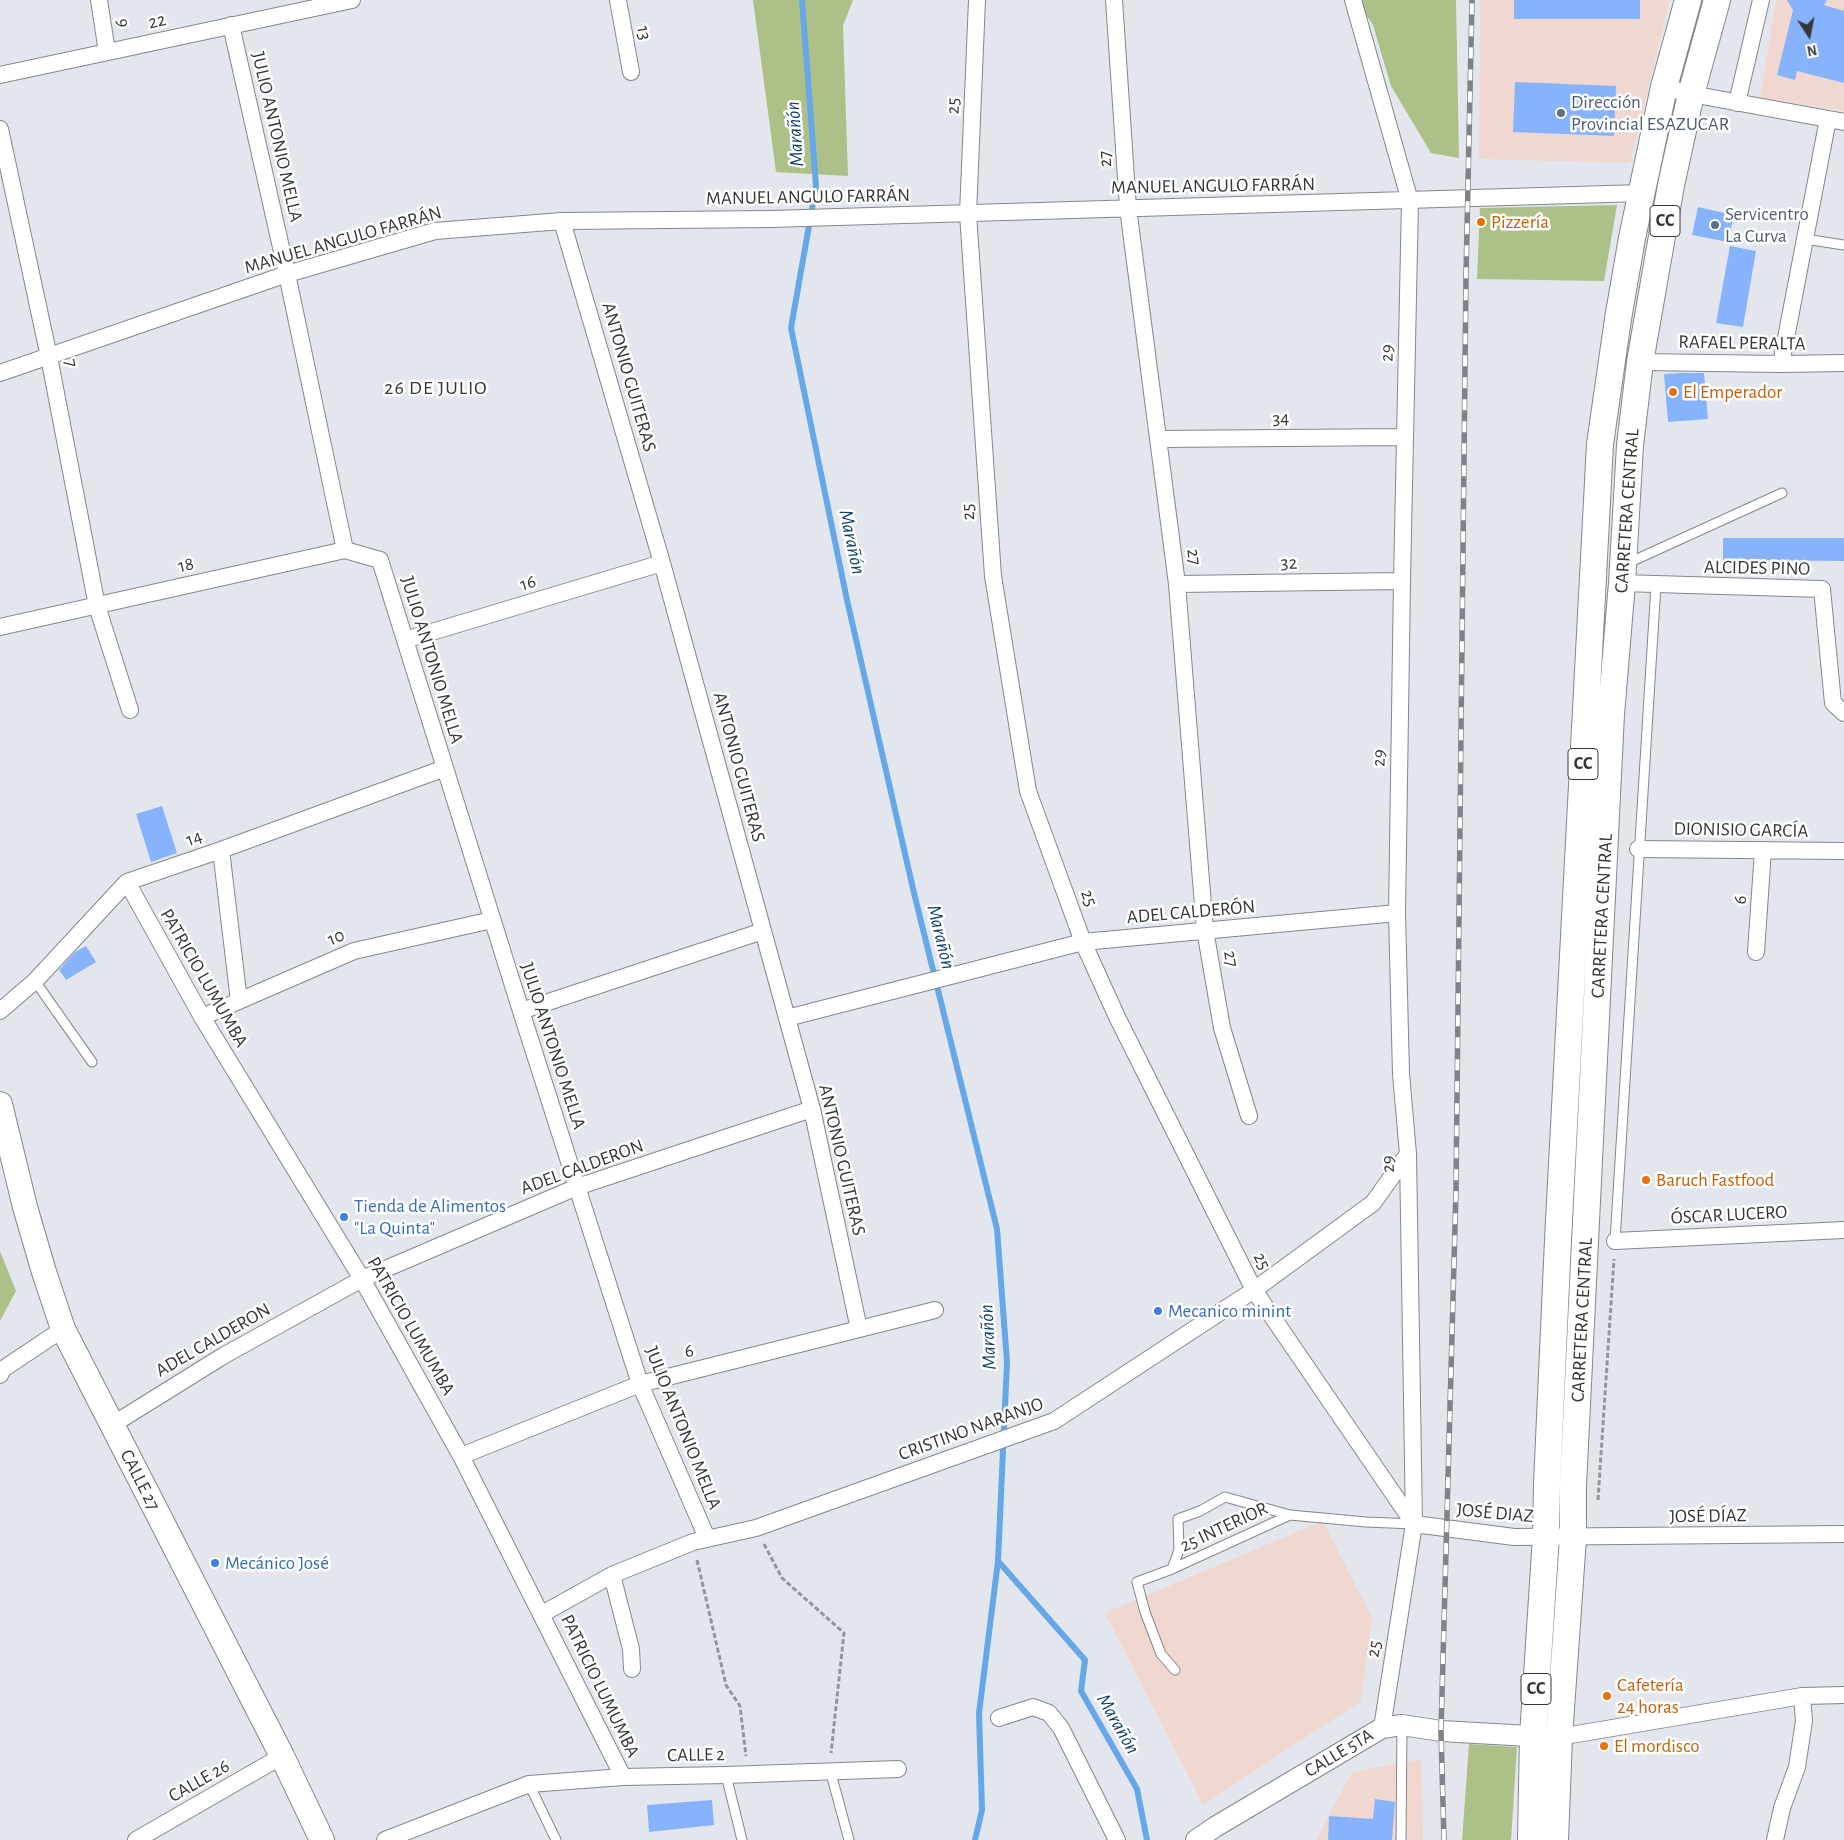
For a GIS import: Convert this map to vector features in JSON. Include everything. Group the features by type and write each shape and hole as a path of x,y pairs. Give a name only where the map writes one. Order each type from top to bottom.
{"main road":[{"name":"CARRETERA CENTRAL","path":"1531,1840 1533,1736 1546,1537 1557,1250 1600,444 1618,319 1641,193 1664,87 1688,0"},
{"name":"CARRETERA CENTRAL","path":"1555,1840 1559,1737 1584,1538 1574,1485 1611,714 1623,574 1630,445 1640,362 1671,185 1691,94 1717,0"},
{"name":"CALLE 27","path":"0,1104 30,1225 63,1329 282,1756 322,1840"}],"street":[{"name":"9","path":"99,0 107,52"},
{"name":"22","path":"0,75 352,0"},
{"name":"13","path":"618,0 631,72"},
{"name":"25","path":"977,0 968,214 993,576 1028,791 1084,942 1117,1017 1254,1290 1414,1524 1382,1728"},
{"name":"27","path":"1114,0 1128,208 1177,584 1205,930 1222,1028 1249,1116"},
{"name":"29","path":"1353,0 1410,201 1397,913 1401,1074 1408,1154 1414,1524"},
{"path":"1737,103 1761,0"},
{"name":"JULIO ANTONIO MELLA","path":"231,25 287,274 345,550"},
{"path":"1664,87 1691,94 1836,121 1805,239 1781,364"},
{"name":"7","path":"0,129 49,357 97,606 130,710"},
{"name":"MANUEL ANGULO FARRÁN","path":"0,373 287,274 435,231 562,221 771,219 968,214 1641,193"},
{"name":"ANTONIO GUITERAS","path":"562,221 662,563 812,1109 859,1329"},
{"name":"RAFAEL PERALTA","path":"1640,362 1844,363"},
{"name":"34","path":"1158,439 1405,437"},
{"name":"18","path":"0,626 345,550 380,560"},
{"name":"JULIO ANTONIO MELLA","path":"380,560 492,920 640,1384 700,1540"},
{"name":"16","path":"404,640 662,563"},
{"name":"ALCIDES PINO","path":"1623,574 1656,585 1822,589 1833,704 1844,713"},
{"name":"32","path":"1177,584 1402,581"},
{"name":"14","path":"0,1012 35,981 127,882 221,850 445,768"},
{"name":"DIONISIO GARCÍA","path":"1638,849 1844,851"},
{"path":"221,850 239,1001"},
{"name":"6","path":"1756,952 1763,850"},
{"name":"PATRICIO LUMUMBA","path":"127,882 202,1017 362,1279 461,1456 623,1776"},
{"name":"ADEL CALDERÓN","path":"787,1018 1084,942 1397,913"},
{"name":"10","path":"202,1017 354,951 492,920"},
{"path":"521,1011 763,931"},
{"name":"ADEL CALDERON","path":"112,1424 223,1356 362,1279 577,1187 812,1109"},
{"name":"CRISTINO NARANJO","path":"542,1614 612,1575 700,1540 756,1528 1054,1421 1254,1290 1373,1203 1408,1154"},
{"name":"ÓSCAR LUCERO","path":"1615,1241 1844,1230"},
{"name":"6","path":"461,1456 640,1384 935,1310"},
{"path":"0,1376 3,1369 63,1329"},
{"name":"JOSÉ DIAZ","path":"1414,1524 1514,1537 1584,1538"},
{"name":"JOSÉ DÍAZ","path":"1584,1538 1844,1534"},
{"path":"612,1575 630,1649 632,1669"},
{"path":"1775,1840 1782,1808 1797,1766 1804,1721 1802,1696"},
{"path":"1559,1737 1802,1696 1844,1696"},
{"path":"999,1718 1033,1707 1050,1713 1060,1728 1117,1840"},
{"name":"CALLE 5TA","path":"1196,1840 1216,1834 1382,1728 1402,1725 1441,1730 1559,1737"},
{"name":"CALLE 26","path":"136,1840 282,1756"},
{"name":"CALLE 2","path":"385,1840 528,1784 623,1776 726,1775 898,1769"}],"lane":[{"path":"1805,239 1844,245"},
{"path":"1623,574 1782,493"},
{"path":"1615,1241 1656,585"},
{"path":"35,981 92,1062"},
{"name":"25 INTERIOR","path":"1172,1569 1179,1550 1178,1519 1200,1511 1225,1497 1290,1515 1414,1524"},
{"name":"25 INTERIOR","path":"1175,1670 1161,1654 1145,1612 1137,1582 1172,1569 1290,1515"},
{"path":"1401,1840 1402,1725"},
{"path":"830,1770 849,1840"},
{"path":"726,1775 742,1840"},
{"path":"528,1784 556,1840"}],"path":[{"path":"1584,1538 1615,1241"},
{"path":"756,1528 782,1578 844,1634 830,1770"},
{"path":"700,1540 726,1685 740,1706 748,1774"}],"shaded area":[{"path":"1480,0 1670,0 1630,163 1479,159"},
{"path":"1776,0 1844,0 1844,111 1760,98"},
{"path":"1323,1521 1372,1618 1361,1701 1203,1805 1105,1613"},
{"path":"1422,1759 1423,1840 1316,1840 1352,1772"}],"green space":[{"path":"753,0 853,0 843,26 848,176 776,172"},
{"path":"1356,0 1456,0 1459,158 1431,153 1391,86 1373,25"},
{"path":"1617,205 1604,281 1477,279 1480,208"},
{"path":"0,1251 16,1291 0,1321"},
{"path":"1469,1744 1517,1747 1511,1840 1462,1840"}],"building":[{"path":"1514,0 1640,0 1640,19 1514,19"},
{"path":"1787,0 1827,0 1824,5 1844,11 1844,83 1797,71 1795,80 1777,75 1793,10"},
{"path":"1515,82 1616,86 1614,136 1513,132"},
{"path":"1698,207 1734,215 1728,242 1692,235"},
{"path":"1730,246 1756,251 1743,327 1716,323"},
{"path":"1704,373 1708,419 1668,422 1664,374"},
{"path":"1723,538 1844,538 1844,561 1723,560"},
{"path":"162,806 177,853 151,862 136,814"},
{"path":"86,946 96,962 66,980 59,970 75,952"},
{"path":"1375,1799 1395,1802 1392,1840 1328,1840 1329,1816 1373,1819"},
{"path":"712,1800 714,1825 649,1832 647,1805"}],"waterway":[{"name":"Marañón","path":"802,0 816,186 791,328 847,600 914,893 997,1229 1007,1362 998,1561 1085,1660 1081,1691 1137,1789 1147,1840"},
{"path":"975,1840 982,1810 979,1713 998,1561"}],"railway":[{"path":"1444,1840 1441,1731 1456,1190 1466,276 1472,0"}],"place":[{"name":"Dirección Provincial ESAZUCAR","path":"1561,113"},
{"name":"Pizzería","path":"1481,222"},
{"name":"Servicentro La Curva","path":"1715,225"},
{"name":"El Emperador","path":"1673,392"},
{"name":"Baruch Fastfood","path":"1646,1180"},
{"name":"Tienda de Alimentos \"La Quinta\"","path":"344,1217"},
{"name":"Mecanico minint","path":"1158,1311"},
{"name":"Mecánico José","path":"215,1563"},
{"name":"Cafetería 24 horas","path":"1607,1696"},
{"name":"El mordisco","path":"1604,1746"}],"district":[{"name":"26 DE JULIO","path":"436,388"}]}
